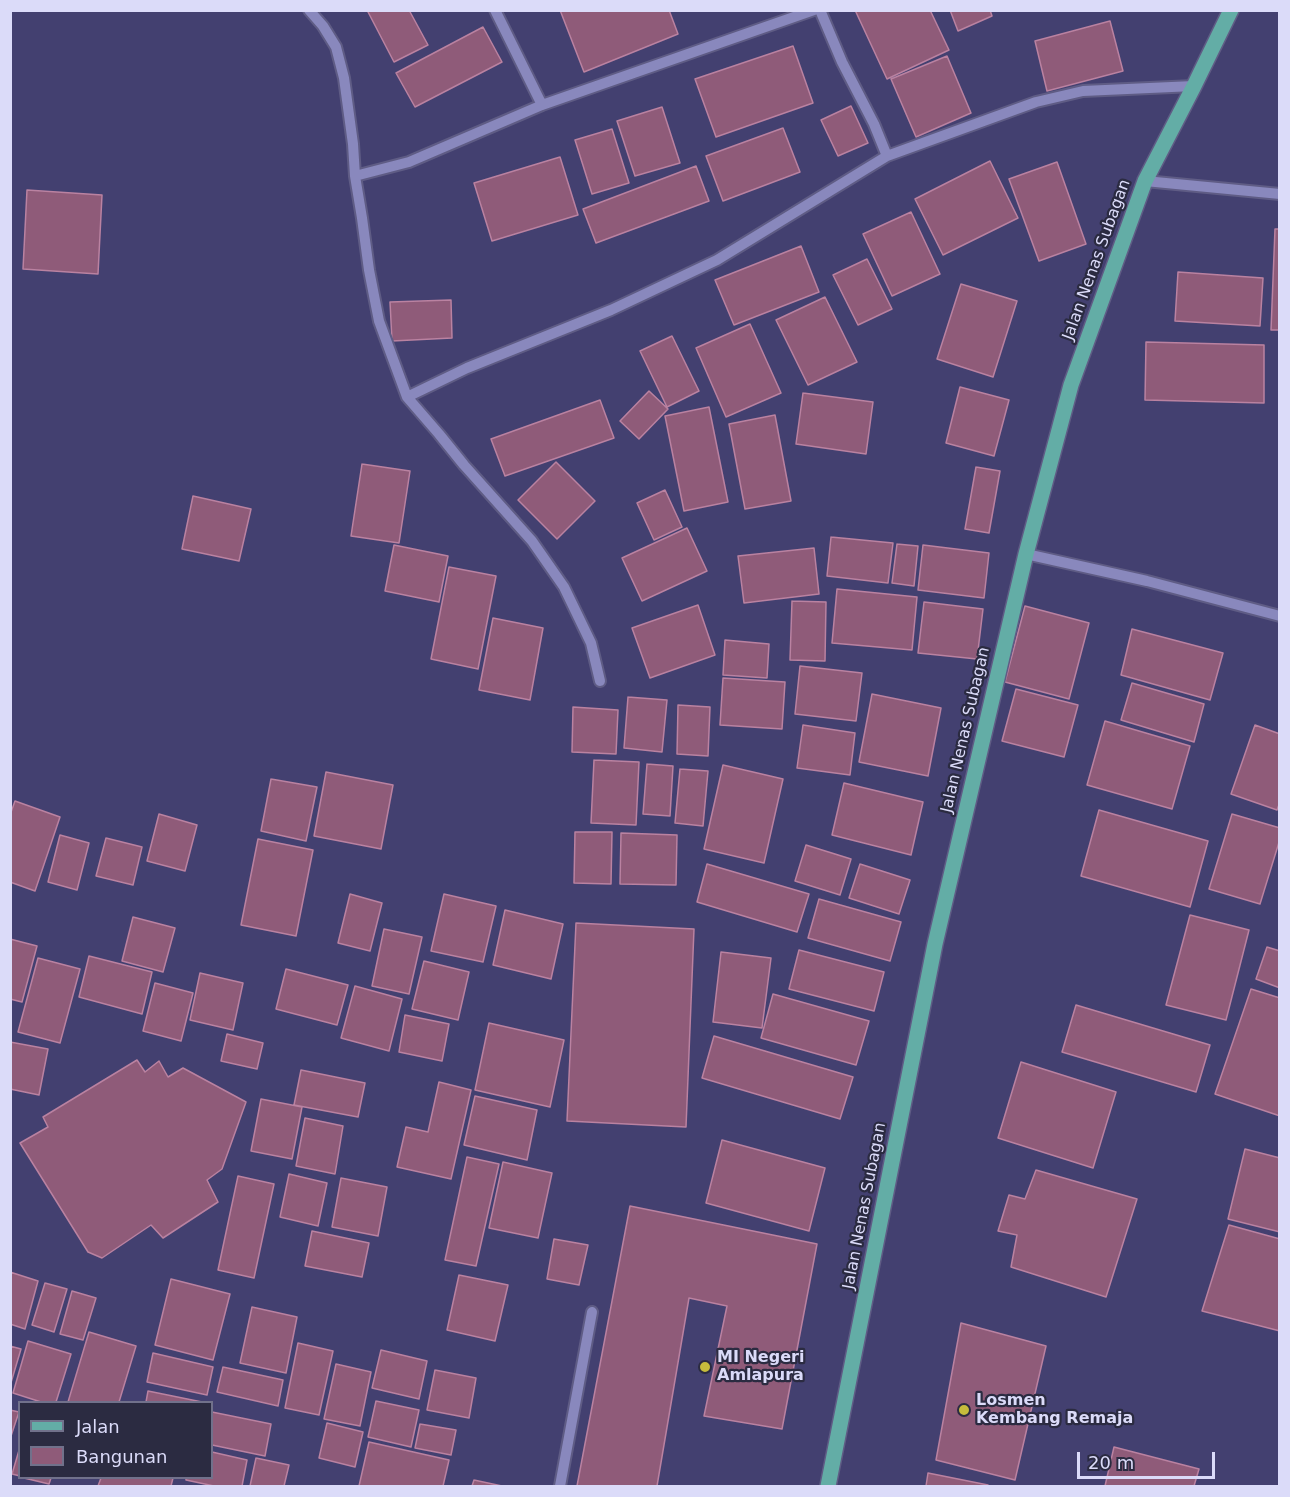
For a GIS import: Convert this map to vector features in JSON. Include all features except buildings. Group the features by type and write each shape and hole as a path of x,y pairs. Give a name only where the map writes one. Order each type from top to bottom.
{"main road":[{"name":"Jalan Nenas Subagan","path":"828,1486 935,944 1026,554 1071,385 1145,181 1231,10"}],"street":[{"path":"309,10 323,26 336,47 344,78 355,176 379,321 407,397 532,541 564,587 591,643 600,681"},
{"path":"495,10 542,105"},
{"path":"355,176 408,162 542,105 814,10"},
{"path":"820,10 887,156"},
{"path":"407,397 467,368 611,310 717,260 887,156 1036,102 1083,91 1194,86"},
{"path":"1145,181 1280,194"},
{"path":"1026,554 1147,581 1280,616"},
{"path":"560,1486 592,1312"}],"place":[{"name":"MI Negeri Amlapura","path":"705,1367"},
{"name":"Losmen Kembang Remaja","path":"964,1410"}]}
